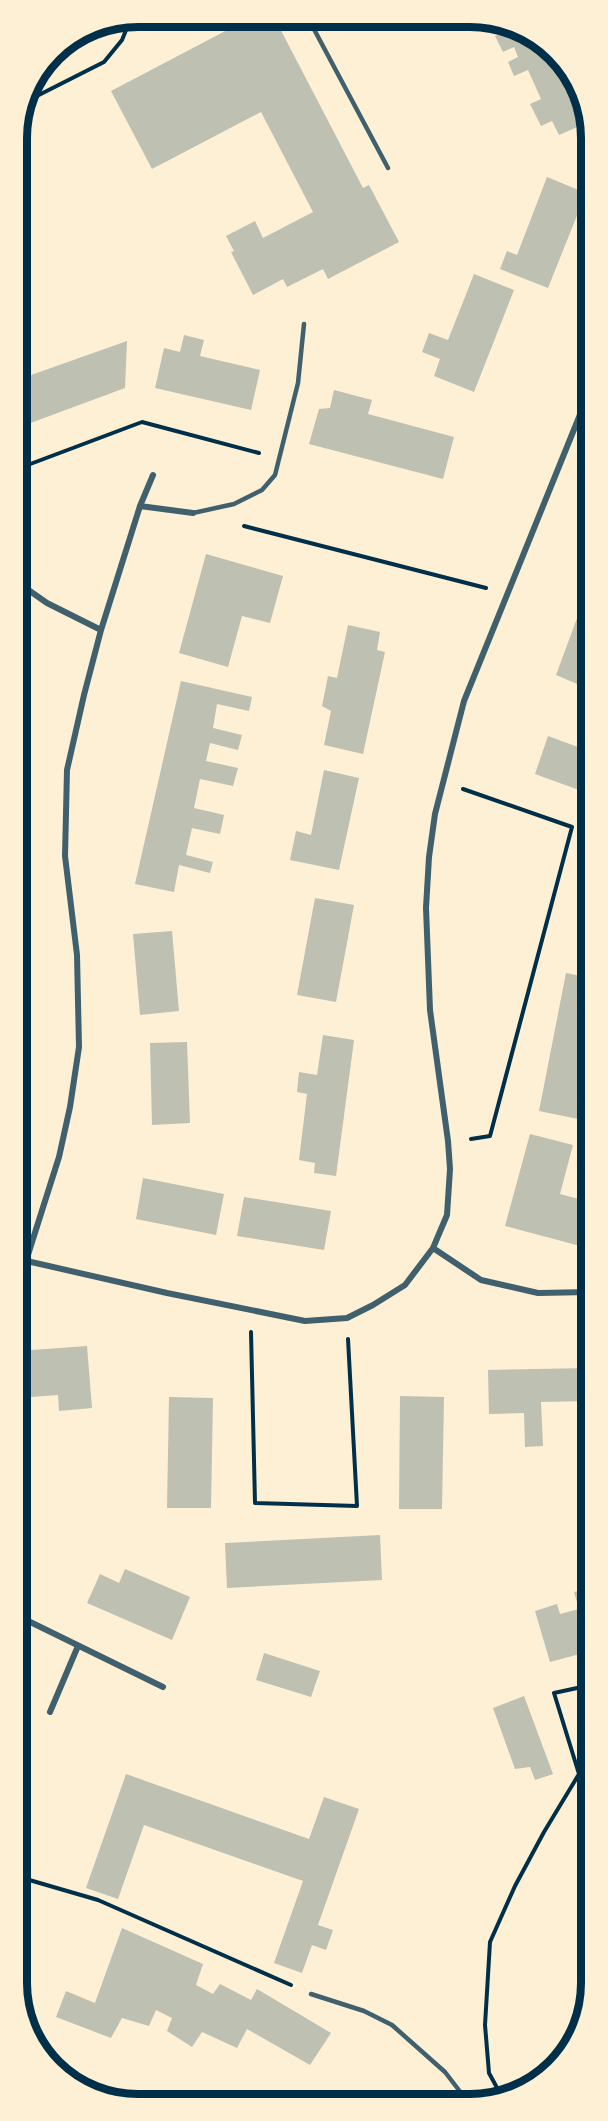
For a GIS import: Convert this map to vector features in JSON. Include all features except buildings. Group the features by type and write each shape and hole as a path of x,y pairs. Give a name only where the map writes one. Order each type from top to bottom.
{"street":[{"path":"27,1261 305,1321 347,1318 373,1305 405,1285 434,1248 447,1215 450,1169 430,1010 426,908 429,857 442,782 464,701 581,412"},
{"path":"27,1258 59,1157 70,1107 79,1047 77,955 65,856 68,770 101,630 140,506 153,475"},
{"path":"140,506 194,513"},
{"path":"27,589 47,603 101,630"},
{"path":"434,1248 481,1280 538,1293 581,1292"},
{"path":"27,1620 163,1687"},
{"path":"50,1712 78,1646"}],"lane":[{"path":"313,27 387,168"},
{"path":"194,513 234,504 262,490 275,475 281,459 298,383 304,324"},
{"path":"311,1994 364,2011 392,2025 445,2072 462,2094"}],"path":[{"path":"34,97 104,62 122,40 127,28"},
{"path":"27,465 142,422 281,459"},
{"path":"238,524 508,594"},
{"path":"442,782 572,827 490,1136 448,1141"},
{"path":"251,1310 255,1503 357,1506 347,1318"},
{"path":"579,1774 554,1693 581,1688"},
{"path":"498,2090 489,2073 485,2025 490,1942 515,1886 581,1770"},
{"path":"27,1879 98,1900 311,1994"}]}
